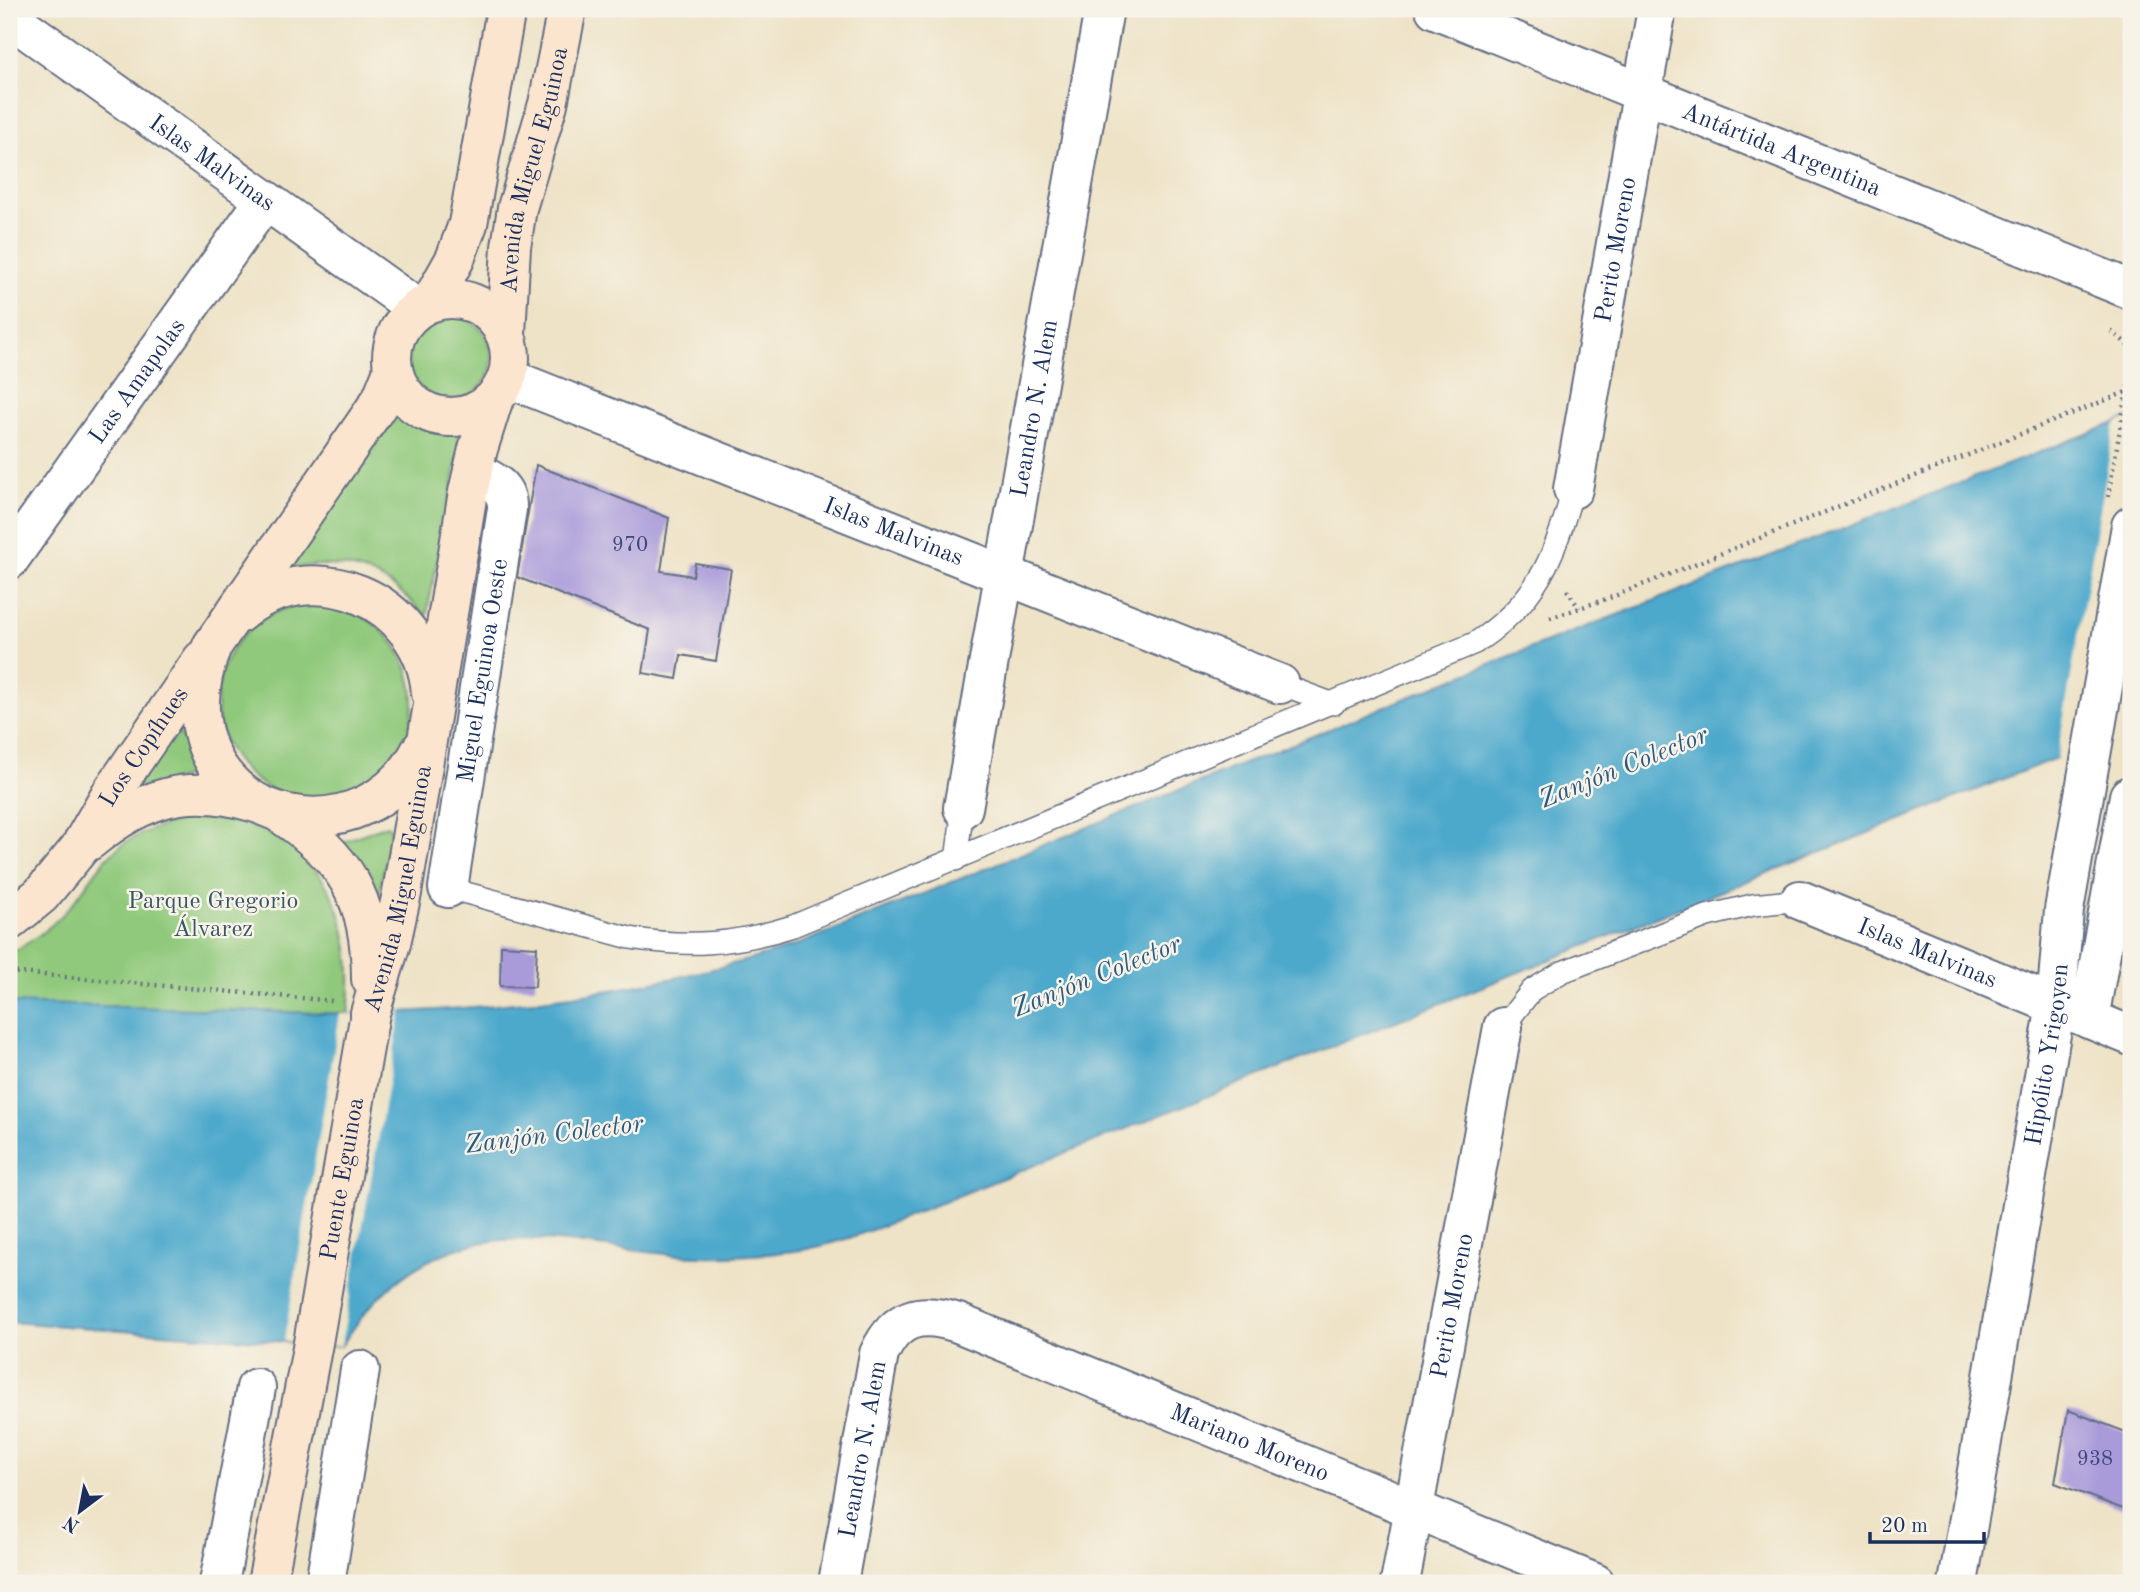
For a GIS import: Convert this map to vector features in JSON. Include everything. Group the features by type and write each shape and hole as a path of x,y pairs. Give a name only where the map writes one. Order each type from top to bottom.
{"main road":[{"name":"Avenida Miguel Eguinoa","path":"356,1008 369,942 358,898 342,870 321,844 268,807 247,796 223,772 207,744 202,728 202,678 216,639 372,415 393,370 393,349 399,329 424,305 455,259 468,224 506,9"},
{"name":"Avenida Miguel Eguinoa","path":"356,1008 391,943 400,902 472,471 511,363 506,333 511,247 517,208 548,104 567,9"},
{"name":"Avenida Miguel Eguinoa","path":"424,305 445,298 475,303 487,310 506,333"},
{"path":"393,370 405,396 415,406 427,412 455,418 469,415 501,390"},
{"name":"Avenida Miguel Eguinoa","path":"216,639 246,608 260,599 292,587 327,586 360,594 375,602 402,624 421,652 431,685 429,727 422,750 405,776 382,797 354,811 323,817 291,815 268,807"},
{"name":"Los Copíhues","path":"9,920 41,895 79,849 110,795 216,639"},
{"name":"Los Copíhues","path":"79,849 116,819 162,798 182,794 219,794 268,807"},
{"name":"Puente Eguinoa","path":"267,1583 313,1343 356,1008"}],"street":[{"name":"Leandro N. Alem","path":"963,808 1104,9"},
{"name":"Antártida Argentina","path":"1435,9 2131,290"},
{"name":"Perito Moreno","path":"1573,489 1657,9"},
{"name":"Islas Malvinas","path":"9,17 265,200 424,305"},
{"name":"Las Amapolas","path":"9,560 265,200"},
{"name":"Islas Malvinas","path":"501,390 1005,575 1280,684"},
{"name":"Miguel Eguinoa Oeste","path":"448,888 507,509 504,490 472,471"},
{"name":"Hipólito Yrigoyen","path":"1958,1583 2072,1012 2064,910 2131,526"},
{"path":"2072,1012 2130,792"},
{"name":"Islas Malvinas","path":"1800,900 2131,1036"},
{"name":"Perito Moreno","path":"1400,1583 1503,1027"},
{"name":"Mariano Moreno","path":"904,1322 930,1317 958,1323 1595,1583"},
{"name":"Leandro N. Alem","path":"838,1583 876,1366 886,1341 904,1322"},
{"path":"325,1583 360,1370"},
{"path":"219,1583 256,1388"}],"lane":[{"path":"448,888 630,938 687,945 742,940 793,926 1334,704 1475,643 1514,614 1532,593 1546,568 1561,530 1573,489"},
{"path":"1280,684 1334,704"},
{"path":"956,860 963,808"},
{"path":"1503,1027 1532,989 1562,972 1707,916 1753,905 1800,900"}],"path":[{"path":"2111,331 2127,344 2131,355"},
{"path":"2121,421 2131,366"},
{"path":"1540,621 1612,597 2126,393"},
{"path":"9,972 335,1002 356,1008"}],"green space":[{"path":"450,316 466,319 480,328 489,342 492,358 489,374 480,388 466,397 450,400 434,397 420,388 411,374 408,358 411,342 420,328 434,319"},
{"path":"395,414 427,430 462,437 426,618 397,589 365,571 328,565 288,569"},
{"path":"315,604 353,611 370,620 384,633 397,647 406,664 413,702 406,740 397,757 384,771 370,784 353,793 315,800 277,793 260,784 246,771 233,757 224,740 217,702 224,664 233,647 246,633 260,620 277,611"},
{"path":"176,729 198,774 138,789 138,783"},
{"name":"Parque Gregorio Álvarez","path":"191,819 232,822 267,832 296,850 319,874 335,903 346,937 350,974 348,1014 9,1003 9,954 37,937 62,916 102,864 121,846 149,830"},
{"name":"Parque Gregorio Álvarez","path":"386,825 391,830 380,892 376,896 343,843"}],"water":[{"name":"Zanjón Colector","path":"2131,417 2131,728 893,1222 828,1244 782,1252 722,1256 657,1253 537,1240 499,1240 461,1247 424,1263 388,1289 368,1309 341,1346 9,1322 9,1003 348,1014 404,1012 574,996 630,987 740,962 794,946 1500,660"}],"pier":[{"path":"2131,417 2129,733 2056,762 2115,424"},
{"path":"401,1012 341,1346 284,1341 340,1014"}],"building":[{"path":"536,465 669,518 661,571 693,576 695,563 731,569 716,661 681,655 677,679 643,673 650,630 517,577"},
{"path":"501,945 537,947 535,987 500,986"},
{"path":"2068,1410 2131,1434 2131,1489 2123,1509 2055,1483"}]}
